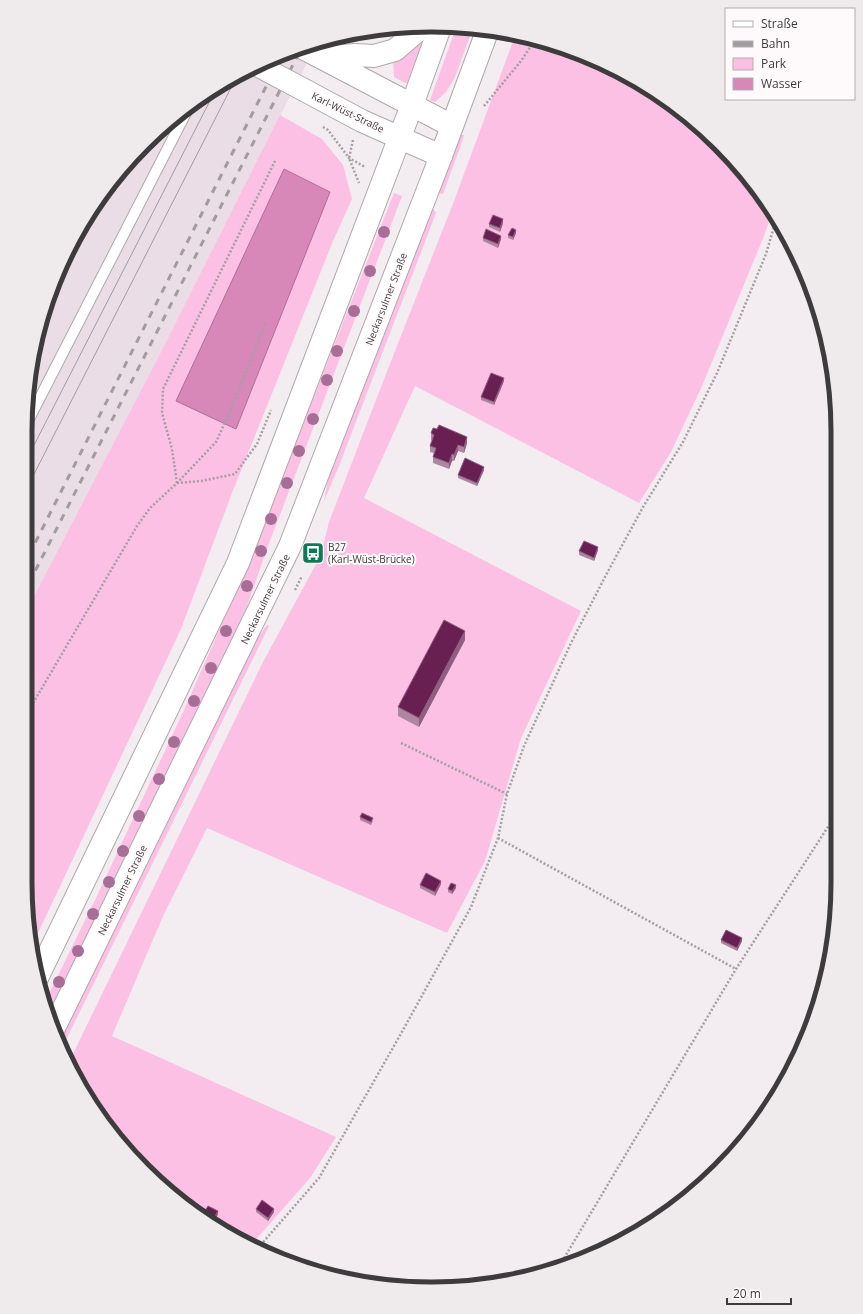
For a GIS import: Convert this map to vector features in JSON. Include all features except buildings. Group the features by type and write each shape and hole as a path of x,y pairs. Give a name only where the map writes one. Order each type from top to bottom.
{"main road":[{"path":"42,968 238,563 412,105 438,32"},
{"path":"323,58 355,55 374,56 395,50 415,33"},
{"name":"Neckarsulmer Straße","path":"57,1022 290,546 441,156 486,35"},
{"path":"309,51 452,126"},
{"name":"Karl-Wüst-Straße","path":"264,69 362,121 441,156"}],"lane":[{"path":"33,409 183,119"}],"path":[{"path":"480,110 517,67 532,45"},
{"path":"349,158 352,142 362,121"},
{"path":"322,126 328,130 349,158 361,187"},
{"path":"177,483 172,449 162,413 163,389 275,161"},
{"path":"262,1244 319,1178 471,907 498,838 507,794 524,746 571,643 606,575 643,507 683,442 717,373 766,254 774,227"},
{"path":"32,703 137,526 150,508 177,483 216,442 229,414 266,322"},
{"path":"177,483 201,481 235,474 257,444 273,404"},
{"path":"401,743 507,794"},
{"path":"563,1260 736,969 831,822"},
{"path":"498,838 736,969"}],"shaded area":[{"path":"313,50 164,346 32,600 32,432 35,379 53,303 73,255 99,210 115,188 131,168 168,131 210,99 255,73 279,62"}],"green space":[{"path":"454,33 471,34 455,77 446,92 435,102 430,100"},
{"path":"388,34 394,34 389,38"},
{"path":"425,37 407,83 394,77 393,56"},
{"path":"513,41 560,53 584,62 608,73 653,99 695,131 714,149 748,188 770,220 702,386 671,452 639,503 415,386 364,498 581,611 521,738 485,861 447,933 207,828 163,916 112,1036 336,1137 310,1178 255,1241 210,1215 168,1183 149,1165 131,1146 99,1104 72,1056 263,662 321,555 329,522 454,201"},
{"path":"280,115 322,139 343,165 352,199 333,241 232,493 181,629 36,938 32,882 32,600 164,346"},
{"path":"464,135 463,139 443,194 438,193 459,136"},
{"path":"394,193 402,196 268,546 246,609 52,1007 48,995 96,898 184,710 247,567"},
{"path":"433,209 436,213 339,466 324,501 328,479 431,210"},
{"path":"267,625 269,626 65,1042 62,1035 163,832 254,643"}],"water":[{"path":"284,169 330,192 236,429 176,401"}],"tram line":[{"path":"32,478 232,86"},
{"path":"32,449 211,98"}],"railway":[{"path":"32,577 298,55"},
{"path":"32,549 278,62"}],"place":[{"name":"B27 (Karl-Wüst-Brücke)","path":"313,553"}]}
